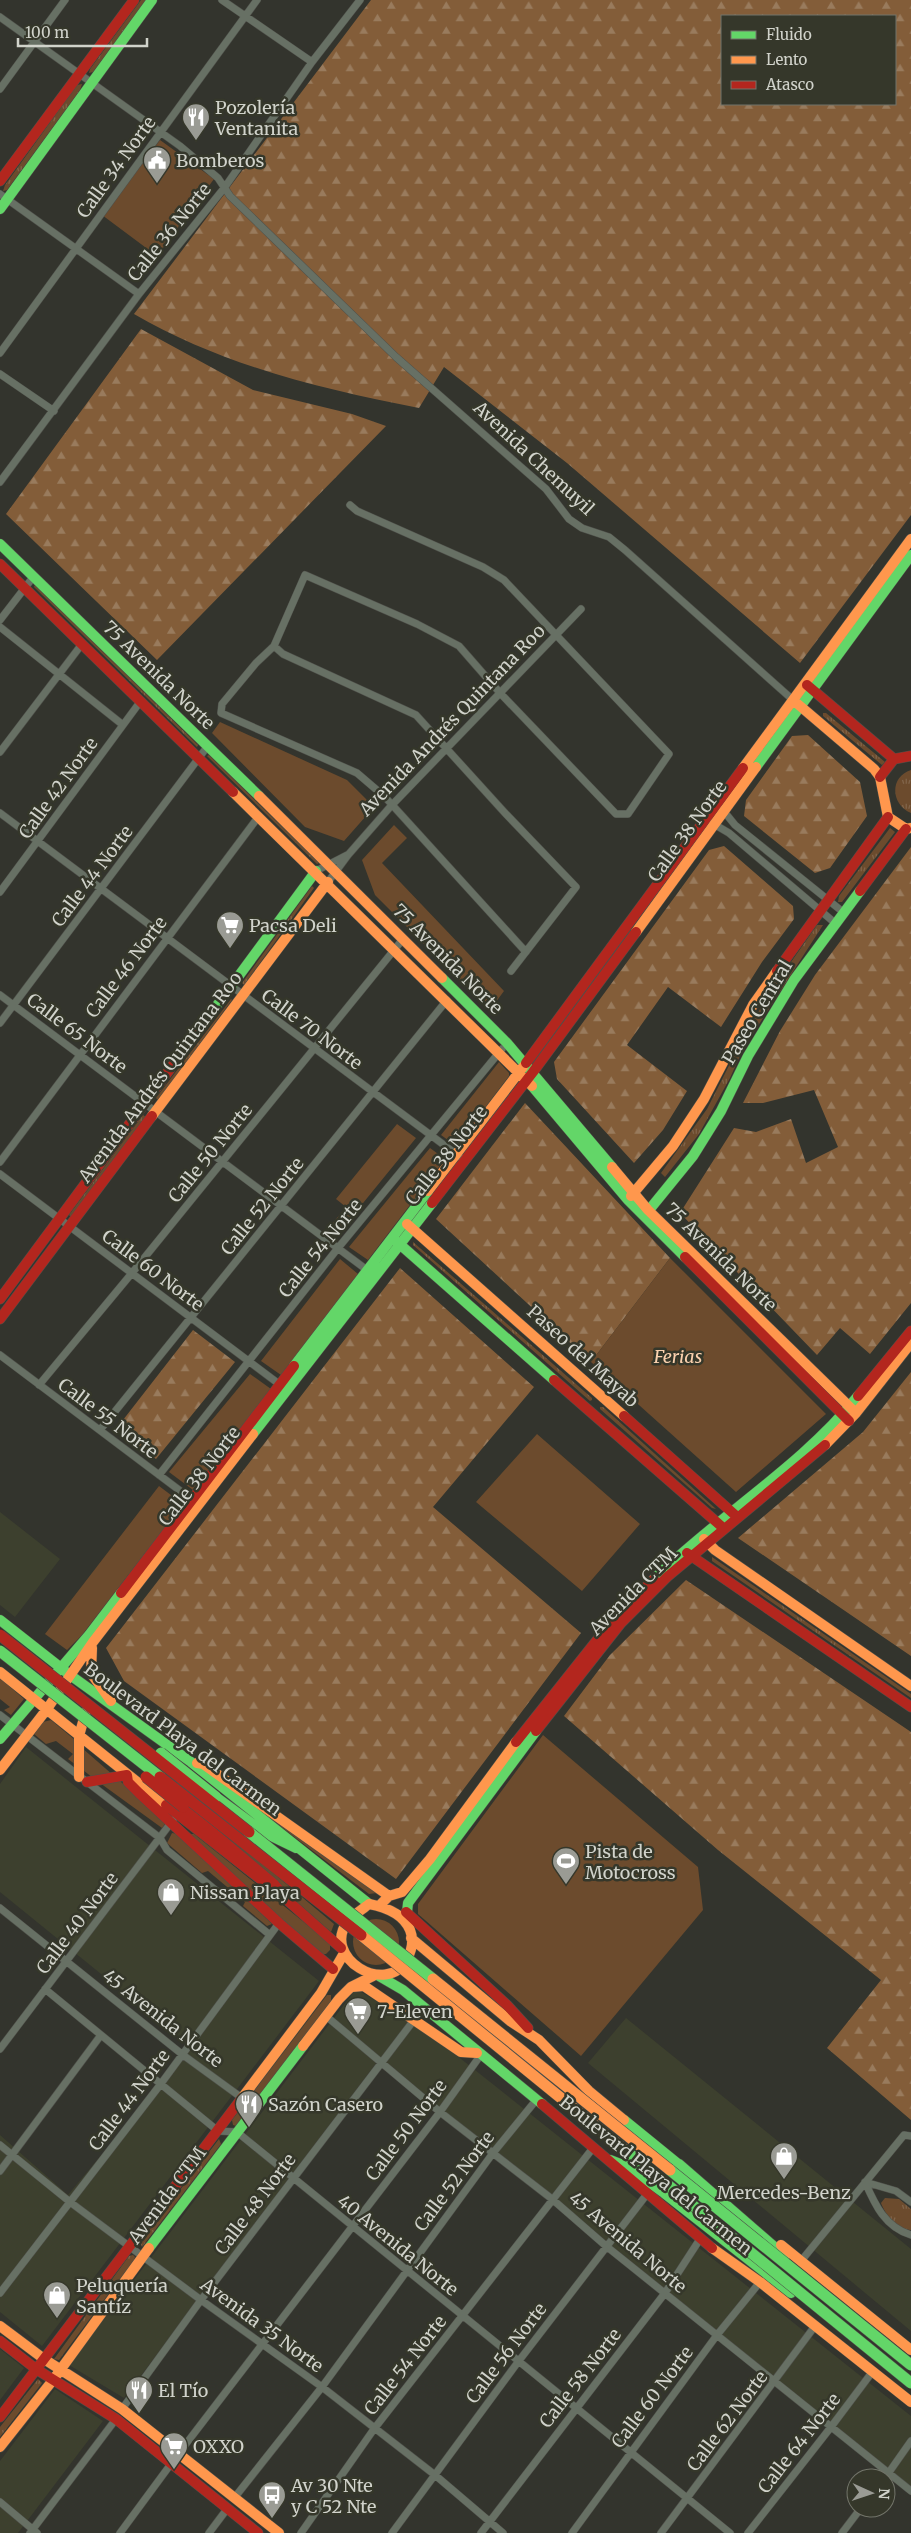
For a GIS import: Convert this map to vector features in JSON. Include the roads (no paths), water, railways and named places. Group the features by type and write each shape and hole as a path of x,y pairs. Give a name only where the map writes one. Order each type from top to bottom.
{"main road":[{"path":"0,181 134,0"},
{"path":"2,201 92,84 152,0"},
{"name":"Calle 38 Norte","path":"0,1770 47,1709 65,1672 526,1072 796,703 911,539"},
{"name":"75 Avenida Norte","path":"0,544 403,939 526,1072 646,1213 850,1414"},
{"name":"Calle 38 Norte","path":"808,686 911,555"},
{"name":"75 Avenida Norte","path":"0,564 447,1000 503,1047"},
{"path":"808,686 894,759"},
{"name":"Avenida Chemuyil","path":"796,703 880,777"},
{"path":"908,829 888,817 880,777 894,759 911,756"},
{"name":"Paseo Central","path":"631,1196 674,1146 704,1099 753,1005 888,817"},
{"name":"Paseo Central","path":"646,1213 692,1156 721,1111 748,1056 794,980 843,912 908,829"},
{"name":"Avenida Andrés Quintana Roo","path":"0,1298 316,871"},
{"name":"Avenida Andrés Quintana Roo","path":"0,1319 328,882"},
{"name":"75 Avenida Norte","path":"646,1213 833,1390 850,1414"},
{"name":"Paseo del Mayab","path":"409,1225 734,1514"},
{"name":"Paseo del Mayab","path":"397,1241 720,1526"},
{"name":"Avenida CTM","path":"850,1414 866,1388 911,1331"},
{"name":"Avenida CTM","path":"406,1917 408,1903 511,1763 621,1622 704,1539 850,1414 911,1343"},
{"path":"833,1390 844,1394 855,1393 866,1388"},
{"name":"Calle 38 Norte","path":"0,1739 33,1698 65,1672 93,1642 196,1503"},
{"path":"704,1539 756,1579 911,1686"},
{"path":"688,1554 911,1707"},
{"name":"Avenida CTM","path":"374,1905 389,1896 402,1892 430,1859 489,1777 601,1634 638,1592 688,1554"},
{"path":"0,1655 8,1650 11,1637 2,1626"},
{"path":"2,1626 70,1690 347,1910 911,2365"},
{"name":"Boulevard Playa del Carmen","path":"2,1626 191,1762 296,1848 374,1905"},
{"path":"93,1642 89,1663 92,1678 114,1706"},
{"path":"0,1651 335,1914 911,2383"},
{"path":"0,1672 177,1815 274,1884 287,1900 342,1952 355,1967 376,1976 393,1974 404,1966 411,1952 411,1938 406,1917"},
{"path":"70,1690 103,1708 264,1834 296,1848"},
{"path":"114,1706 98,1701 88,1708 78,1736 83,1779 127,1775"},
{"path":"64,1702 70,1713 177,1815 279,1923 333,1969"},
{"path":"191,1762 203,1764 242,1790 389,1896"},
{"path":"342,1952 346,1925 352,1914 374,1905 390,1908 406,1917 507,2005 539,2040"},
{"name":"Boulevard Playa del Carmen","path":"411,1938 510,2021 539,2040 589,2091 911,2350"},
{"name":"Avenida CTM","path":"0,2418 321,1993 342,1952"},
{"name":"Avenida CTM","path":"0,2447 53,2380 59,2369 143,2255 326,2016 351,1987 376,1976"},
{"name":"Boulevard Playa del Carmen","path":"376,1976 403,1990 479,2054 537,2099 700,2238 760,2282 911,2402"},
{"path":"351,1987 364,1986 461,2052 479,2054"},
{"path":"610,2160 628,2167 806,2305 845,2329"},
{"path":"679,2164 822,2286 843,2310"},
{"path":"0,2326 40,2364 53,2380 119,2414 172,2464 258,2533"},
{"path":"0,2341 40,2364 59,2369 119,2414 179,2453 279,2533"}],"street":[{"path":"0,89 65,0"},
{"path":"222,0 312,62"},
{"name":"Calle 34 Norte","path":"0,353 257,0"},
{"name":"Calle 36 Norte","path":"0,482 139,294 225,187 312,62 360,0"},
{"name":"Avenida Chemuyil","path":"0,17 180,146 225,187 230,196 396,357 546,489 569,519 582,528 609,537 796,703"},
{"path":"2,201 75,248 139,294"},
{"path":"0,374 54,411"},
{"path":"350,505 357,511 482,567 504,580 669,754 628,814 616,814 501,694 458,646 417,624 305,575 274,646 256,663 222,704 221,713 357,773 385,797 391,806 526,952"},
{"path":"0,620 34,576"},
{"name":"Avenida Andrés Quintana Roo","path":"328,882 332,869 348,855 391,806 448,750 581,609"},
{"path":"0,627 124,725"},
{"path":"0,752 82,644"},
{"path":"274,646 283,654 416,715 576,887 511,971"},
{"name":"Calle 42 Norte","path":"0,892 140,702"},
{"name":"Calle 44 Norte","path":"0,1023 208,747"},
{"path":"719,808 735,825 823,905 835,923"},
{"name":"Calle 70 Norte","path":"0,813 460,1158"},
{"name":"Calle 46 Norte","path":"0,1162 259,816"},
{"path":"709,821 729,832 823,905 843,912"},
{"name":"Avenida Andrés Quintana Roo","path":"316,871 332,869"},
{"name":"Calle 50 Norte","path":"39,1384 132,1273 403,939"},
{"name":"Calle 65 Norte","path":"0,995 372,1274"},
{"name":"Calle 52 Norte","path":"100,1430 447,1000"},
{"name":"Calle 54 Norte","path":"159,1475 338,1248 503,1047"},
{"name":"Calle 60 Norte","path":"0,1174 284,1387"},
{"name":"Calle 55 Norte","path":"0,1355 196,1503"},
{"path":"0,1715 160,1838 167,1850 270,1935"},
{"name":"Calle 40 Norte","path":"0,2049 177,1815"},
{"name":"45 Avenida Norte","path":"0,1908 183,2055 242,2098"},
{"name":"Calle 44 Norte","path":"0,2293 183,2055 279,1923"},
{"path":"45,1989 218,2131 237,2132"},
{"name":"45 Avenida Norte","path":"326,2016 383,2062 440,2112 552,2199 606,2246 832,2427 878,2468"},
{"name":"Calle 48 Norte","path":"33,2532 201,2300 414,2020"},
{"path":"0,2171 101,2035"},
{"name":"Calle 50 Norte","path":"120,2533 262,2343 440,2112 479,2054"},
{"name":"Calle 52 Norte","path":"235,2498 322,2386 492,2153 537,2099"},
{"name":"40 Avenida Norte","path":"237,2132 351,2227 730,2533"},
{"path":"801,2261 904,2135 911,2136"},
{"name":"Avenida 35 Norte","path":"0,2145 70,2202 201,2300 322,2386 374,2429 435,2475 504,2533"},
{"name":"Calle 54 Norte","path":"301,2533 374,2429 593,2148"},
{"path":"865,2182 896,2191 911,2202"},
{"path":"865,2182 879,2212 903,2232 911,2235"},
{"name":"Calle 56 Norte","path":"392,2533 518,2362 647,2194"},
{"name":"Calle 58 Norte","path":"481,2533 665,2293 700,2238"},
{"name":"Calle 60 Norte","path":"572,2533 717,2335 760,2282"},
{"name":"Calle 62 Norte","path":"662,2533 816,2326"},
{"name":"Calle 64 Norte","path":"748,2533 832,2427 873,2370"},
{"path":"892,2468 911,2441"},
{"name":"45 Avenida Norte","path":"896,2482 911,2491"},
{"path":"0,2502 33,2532"},
{"path":"209,2533 227,2509"},
{"path":"842,2533 854,2518"}],"place":[{"name":"Pozolería Ventanita","path":"196,141"},
{"name":"Bomberos","path":"157,184"},
{"name":"Pacsa Deli","path":"230,949"},
{"name":"Pista de Motocross","path":"566,1885"},
{"name":"Nissan Playa","path":"171,1916"},
{"name":"7-Eleven","path":"358,2035"},
{"name":"Sazón Casero","path":"249,2128"},
{"name":"Mercedes-Benz","path":"784,2180"},
{"name":"Peluquería Santíz","path":"57,2319"},
{"name":"El Tío","path":"139,2414"},
{"name":"OXXO","path":"174,2470"},
{"name":"Av 30 Nte y C 52 Nte","path":"272,2519"}],"park label":[{"name":"Ferias","path":"678,1356"}]}
